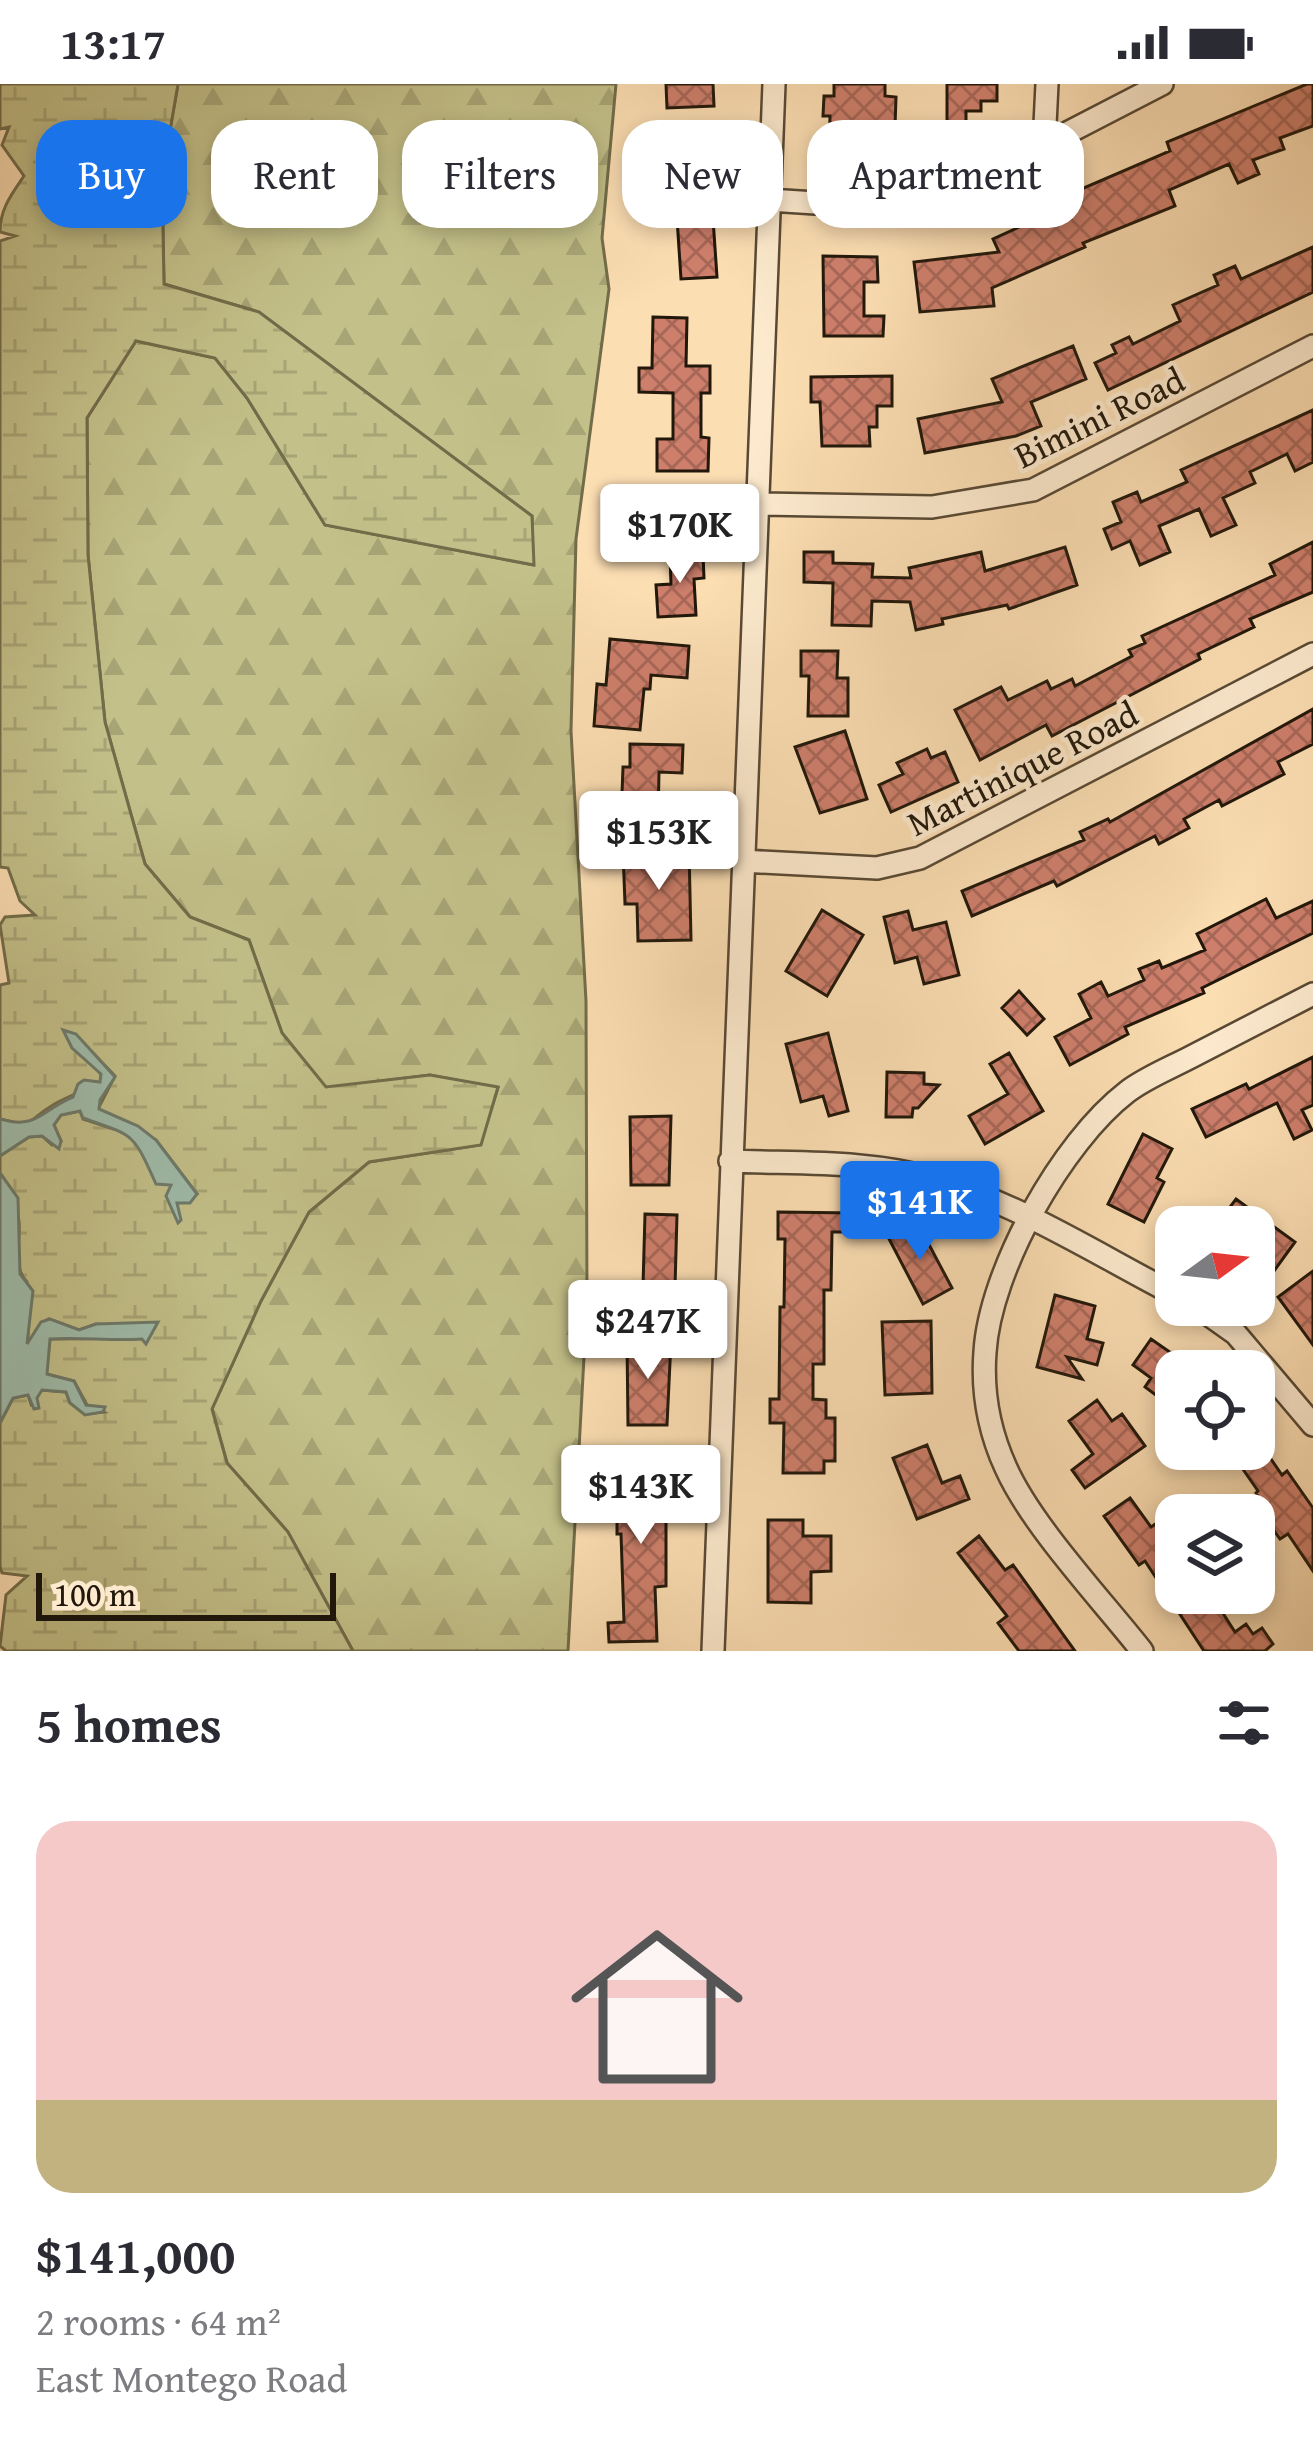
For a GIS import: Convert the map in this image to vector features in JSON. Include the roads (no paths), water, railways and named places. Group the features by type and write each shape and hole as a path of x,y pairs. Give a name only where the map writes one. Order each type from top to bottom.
{"street":[{"path":"772,120 774,84"},
{"path":"1045,120 1047,84"},
{"path":"1084,124 1162,84"},
{"path":"713,1651 768,228"},
{"name":"Bimini Road","path":"758,503 932,507 1033,490 1313,346"},
{"name":"Martinique Road","path":"742,861 877,868 920,858 1313,654"},
{"path":"1142,1651 1025,1502 1002,1459 988,1414 984,1379 990,1318 1029,1220 1080,1138 1131,1088 1313,994"},
{"path":"730,1161 907,1173 982,1195 1155,1284"},
{"path":"1225,1326 1313,1425"}]}
